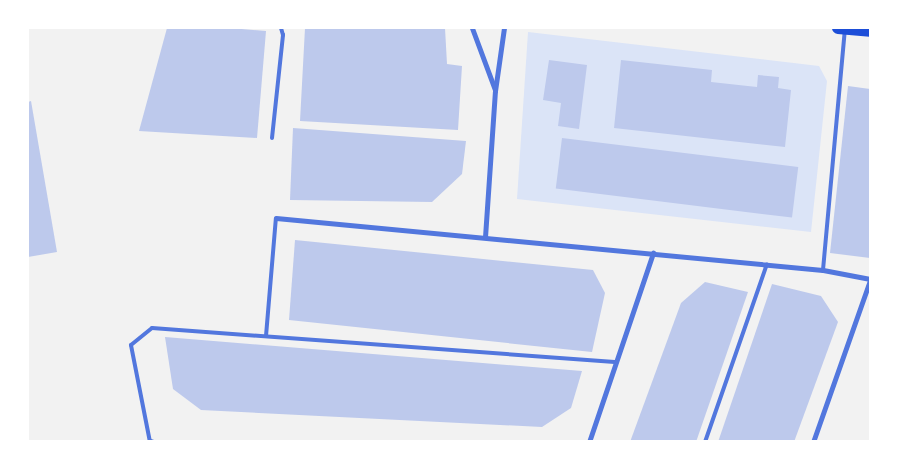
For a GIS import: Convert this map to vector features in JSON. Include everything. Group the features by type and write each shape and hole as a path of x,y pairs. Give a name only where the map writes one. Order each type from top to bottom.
{"main road":[{"path":"838,28 870,31"}],"street":[{"path":"472,28 495,90"},
{"path":"485,238 495,90 504,28"},
{"path":"276,218 767,264 823,270 870,279 813,442"},
{"path":"589,442 653,254"}],"lane":[{"path":"272,138 283,35 281,28"},
{"path":"823,270 845,28"},
{"path":"266,336 276,218"},
{"path":"705,442 767,264"},
{"path":"151,441 131,345 152,328 615,362"}],"shaded area":[{"path":"528,32 819,66 827,81 811,232 517,199"}],"building":[{"path":"167,28 230,28 266,31 257,138 139,131"},
{"path":"305,28 445,28 447,64 462,66 458,130 300,121"},
{"path":"549,60 587,65 579,129 558,126 561,103 543,100"},
{"path":"621,60 712,70 711,82 757,87 758,75 779,77 778,88 791,90 785,147 614,128"},
{"path":"848,86 870,89 870,258 830,253"},
{"path":"31,101 57,252 28,257 28,102"},
{"path":"293,128 466,141 462,174 432,202 290,200"},
{"path":"562,138 798,167 792,218 556,189"},
{"path":"295,240 593,270 605,293 592,352 289,320"},
{"path":"705,282 748,292 696,442 630,442 681,303"},
{"path":"772,284 821,296 838,322 794,442 718,442"},
{"path":"165,337 582,371 571,408 542,427 201,410 173,389"}]}
